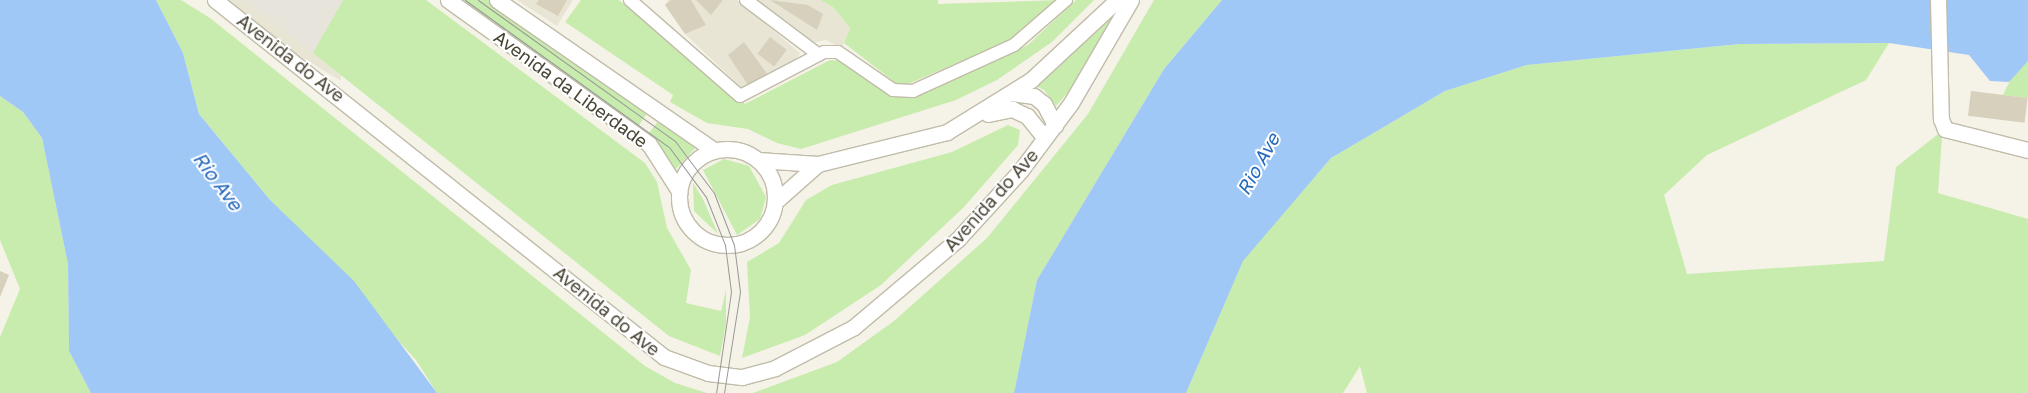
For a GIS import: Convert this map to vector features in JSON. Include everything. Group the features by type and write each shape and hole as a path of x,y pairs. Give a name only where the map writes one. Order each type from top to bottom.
{"street":[{"name":"Avenida do Ave","path":"215,0 664,358 708,373 742,377 775,368 854,327 958,240 1055,125 1102,55 1131,0"},
{"name":"Avenida da Liberdade","path":"448,0 649,144 679,191"},
{"name":"Avenida da Liberdade","path":"497,0 714,150"},
{"path":"630,0 740,96 819,55 838,52 893,90 913,91 1014,45 1066,0"},
{"path":"746,0 819,55"},
{"path":"975,118 1012,94 1117,0"},
{"path":"1938,0 1940,119 1945,129 2028,150"},
{"path":"1012,94 1034,96 1055,125"},
{"path":"818,164 775,202 762,231 749,240 725,245 710,242 686,222 679,191 693,163 714,150 730,148 758,160 818,164 917,142 975,118 1012,109 1027,116 1045,138"},
{"path":"758,160 772,179 775,202"}],"shaded area":[{"path":"208,0 337,0 341,81"},
{"path":"245,0 343,0 313,53"},
{"path":"517,0 573,0 557,26"},
{"path":"668,0 737,0 800,53 795,62 742,88 685,34 665,5"},
{"path":"755,0 820,0 833,7 850,28 841,48 826,40 812,43"}],"green space":[{"path":"156,0 181,0 210,18 645,366 675,383 707,393 437,393 416,360 270,200 199,114 183,53"},
{"path":"343,0 426,0 645,163 657,182 667,228 691,270 686,303 721,311 726,290 726,324 720,356 669,336 313,53"},
{"path":"455,0 490,0 648,112 635,131"},
{"path":"581,0 619,0 745,104 830,60 842,61 887,93 913,96 1028,45 1076,0 1094,0 1052,42 997,80 956,100 801,149 777,143 748,129 707,123 670,102 673,95 565,22"},
{"path":"820,0 938,0 938,4 1061,0 1018,37 901,87 844,43 850,28 833,7"},
{"path":"1126,0 1077,82 1056,106 1044,90 1034,85"},
{"path":"1154,0 1222,0 1164,69 1037,280 1014,393 753,393 837,362 894,321 987,238 1088,114"},
{"path":"1889,43 1866,80 1707,155 1664,195 1687,274 1884,261 1896,167 1937,135 1942,137 1938,193 2028,219 2028,393 1367,393 1360,366 1343,393 1186,393 1243,260 1331,158 1445,91 1527,65 1740,44"},
{"path":"2028,61 2028,98 2003,95 2016,69"},
{"path":"0,96 23,112 42,138 68,264 69,351 91,393 0,393 0,337 20,289 0,240"},
{"path":"659,120 697,146 676,169 646,137"},
{"path":"1008,125 1020,130 1018,145 964,207 881,285 805,335 742,358 750,317 747,262 779,243 806,200 832,185 952,152"},
{"path":"724,159 749,166 766,197 760,219 737,235 703,170"},
{"path":"693,183 703,199 718,234 694,211"}],"water":[{"name":"Rio Ave","path":"0,0 156,0 183,53 199,114 270,200 354,281 437,393 91,393 69,351 68,264 42,138 23,112 0,96"},
{"name":"Rio Ave","path":"1222,0 2028,0 2028,61 2009,82 1990,81 1969,55 1889,43 1740,44 1527,65 1445,91 1331,158 1243,261 1186,393 1014,393 1037,280 1164,69"}],"building":[{"path":"539,0 567,0 558,16 536,4"},
{"path":"671,0 691,0 706,25 685,34 665,5"},
{"path":"696,0 723,0 711,15"},
{"path":"770,0 808,5 823,14 817,30"},
{"path":"770,37 787,50 774,66 757,54"},
{"path":"744,42 768,75 748,85 728,55"},
{"path":"1971,91 2028,98 2025,123 1968,116"},
{"path":"0,271 9,275 0,297"}],"tram line":[{"path":"465,0 669,147 706,197 725,245 731,292 716,393"},
{"path":"478,0 675,141 714,193 734,245 740,292 724,393"}]}
